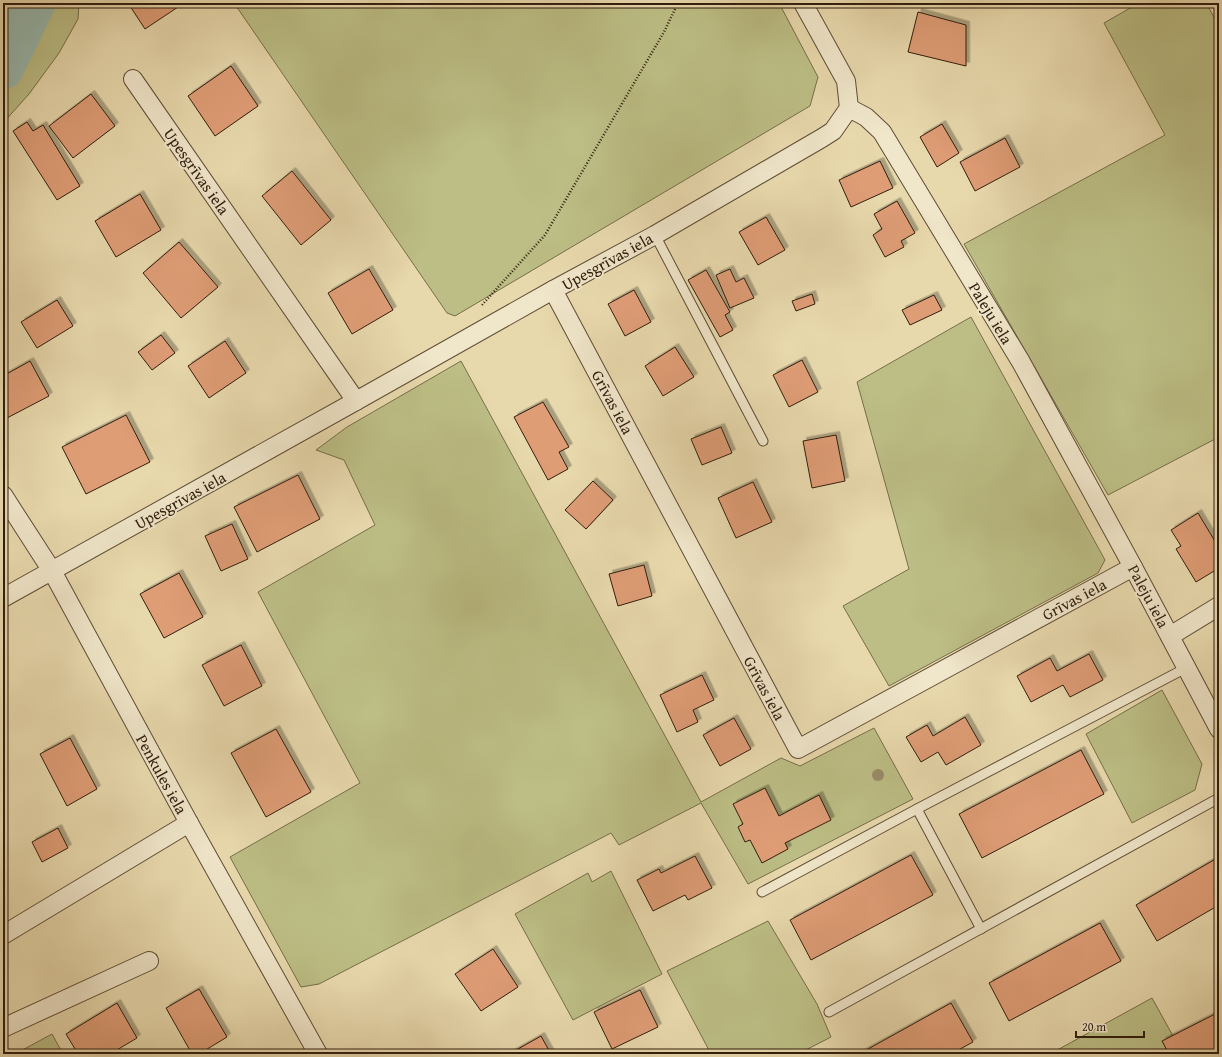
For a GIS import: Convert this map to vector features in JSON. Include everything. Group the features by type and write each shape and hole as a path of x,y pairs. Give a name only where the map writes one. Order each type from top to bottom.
{"street":[{"path":"803,3 846,81 849,108"},
{"name":"Upesgrīvas iela","path":"133,79 356,401"},
{"name":"Upesgrīvas iela","path":"3,598 655,235 834,131 849,108"},
{"name":"Paleju iela","path":"849,108 866,117 882,132 1021,362 1219,728"},
{"name":"Grīvas iela","path":"554,290 798,749 1133,567"},
{"name":"Penkules iela","path":"3,495 52,571 189,823 318,1054"},
{"name":"Paleju iela","path":"1170,636 1219,606"},
{"path":"3,935 189,823"},
{"path":"3,1028 149,961"}],"lane":[{"path":"655,235 763,441"},
{"path":"762,892 1186,668"},
{"path":"829,1012 1219,798"},
{"path":"917,809 981,929"}],"path":[{"path":"482,306 545,235 664,32 678,3"}],"green space":[{"path":"3,3 79,3 78,19 59,53 29,94 3,123"},
{"path":"234,3 779,3 818,77 810,106 455,316 447,313"},
{"path":"1139,3 1206,3 1219,26 1219,437 1108,495 964,244 1165,135 1104,23"},
{"path":"971,317 1105,560 1098,573 889,686 843,606 909,569 857,382"},
{"path":"461,361 701,802 781,758 800,766 874,728 913,799 748,884 701,803 619,845 611,833 319,984 301,987 230,857 360,783 258,592 375,525 344,460 316,450 347,427"},
{"path":"1162,690 1202,764 1195,790 1132,823 1086,734"},
{"path":"611,871 662,974 573,1020 515,914 588,873 592,882"},
{"path":"768,921 817,1004 831,1037 798,1054 711,1054 667,971"},
{"path":"1152,998 1183,1054 1050,1054"},
{"path":"52,1034 63,1054 15,1054"}],"building":[{"path":"128,3 184,3 145,29"},
{"path":"918,12 966,25 966,66 908,52"},
{"path":"231,66 258,106 215,136 188,96"},
{"path":"91,94 115,126 73,158 49,126"},
{"path":"27,122 33,131 43,125 80,186 57,200 13,131"},
{"path":"942,124 959,153 937,167 920,137"},
{"path":"1005,138 1020,167 975,191 960,162"},
{"path":"880,161 893,188 851,207 839,180"},
{"path":"292,171 331,220 301,245 262,196"},
{"path":"140,194 161,230 116,257 95,221"},
{"path":"897,201 915,233 901,241 904,247 885,257 873,235 882,229 874,214"},
{"path":"766,217 785,250 758,265 739,232"},
{"path":"179,242 218,287 181,318 143,273"},
{"path":"369,269 393,310 352,334 328,293"},
{"path":"730,269 736,282 744,278 754,298 730,308 716,275"},
{"path":"706,270 730,312 725,315 733,330 720,337 688,280"},
{"path":"634,290 651,322 625,336 608,304"},
{"path":"812,294 815,304 796,311 792,301"},
{"path":"934,295 942,310 910,325 902,310"},
{"path":"57,300 73,326 37,348 21,322"},
{"path":"161,335 175,353 152,370 138,352"},
{"path":"225,341 246,373 209,398 188,366"},
{"path":"675,347 694,377 663,396 645,366"},
{"path":"802,360 818,392 789,407 773,375"},
{"path":"30,361 49,396 7,418 3,410 3,376"},
{"path":"543,402 569,447 559,452 568,469 548,480 514,417"},
{"path":"126,415 150,462 86,494 62,447"},
{"path":"721,427 732,453 702,465 691,439"},
{"path":"836,435 845,481 812,488 803,441"},
{"path":"298,475 320,519 257,552 234,507"},
{"path":"593,481 613,500 586,529 565,510"},
{"path":"753,482 772,522 736,538 718,498"},
{"path":"1198,513 1219,548 1219,568 1196,582 1176,549 1181,546 1171,530"},
{"path":"232,524 248,559 221,571 205,536"},
{"path":"644,565 652,596 618,606 609,574"},
{"path":"179,573 203,617 164,638 140,594"},
{"path":"241,645 262,686 224,706 202,665"},
{"path":"1089,654 1103,680 1070,697 1063,685 1031,702 1017,676 1050,658 1057,671"},
{"path":"702,675 714,700 693,710 698,722 677,732 660,695"},
{"path":"965,717 981,745 946,765 938,752 921,762 906,737 927,725 933,736"},
{"path":"734,718 751,749 720,766 703,735"},
{"path":"276,729 311,792 266,817 231,753"},
{"path":"70,738 97,789 67,806 40,754"},
{"path":"1081,750 1104,794 982,858 959,814"},
{"path":"765,788 779,816 819,795 831,820 785,843 788,849 762,863 750,840 745,842 738,827 743,824 733,804"},
{"path":"58,828 68,848 42,862 32,842"},
{"path":"911,855 933,895 811,960 790,920"},
{"path":"695,856 712,888 688,900 685,895 653,911 637,880 659,869 661,873"},
{"path":"1219,857 1219,905 1157,941 1136,905"},
{"path":"1100,923 1121,961 1009,1021 989,983"},
{"path":"493,949 518,987 481,1011 455,974"},
{"path":"199,989 227,1037 199,1054 192,1054 166,1008"},
{"path":"640,990 658,1027 612,1049 594,1012"},
{"path":"117,1003 137,1038 110,1054 78,1054 66,1034"},
{"path":"951,1003 973,1042 951,1054 859,1054"},
{"path":"1219,1012 1219,1050 1211,1054 1169,1054 1162,1041"},
{"path":"541,1036 551,1054 509,1054"}],"waterway":[{"path":"3,69 35,3"}]}
